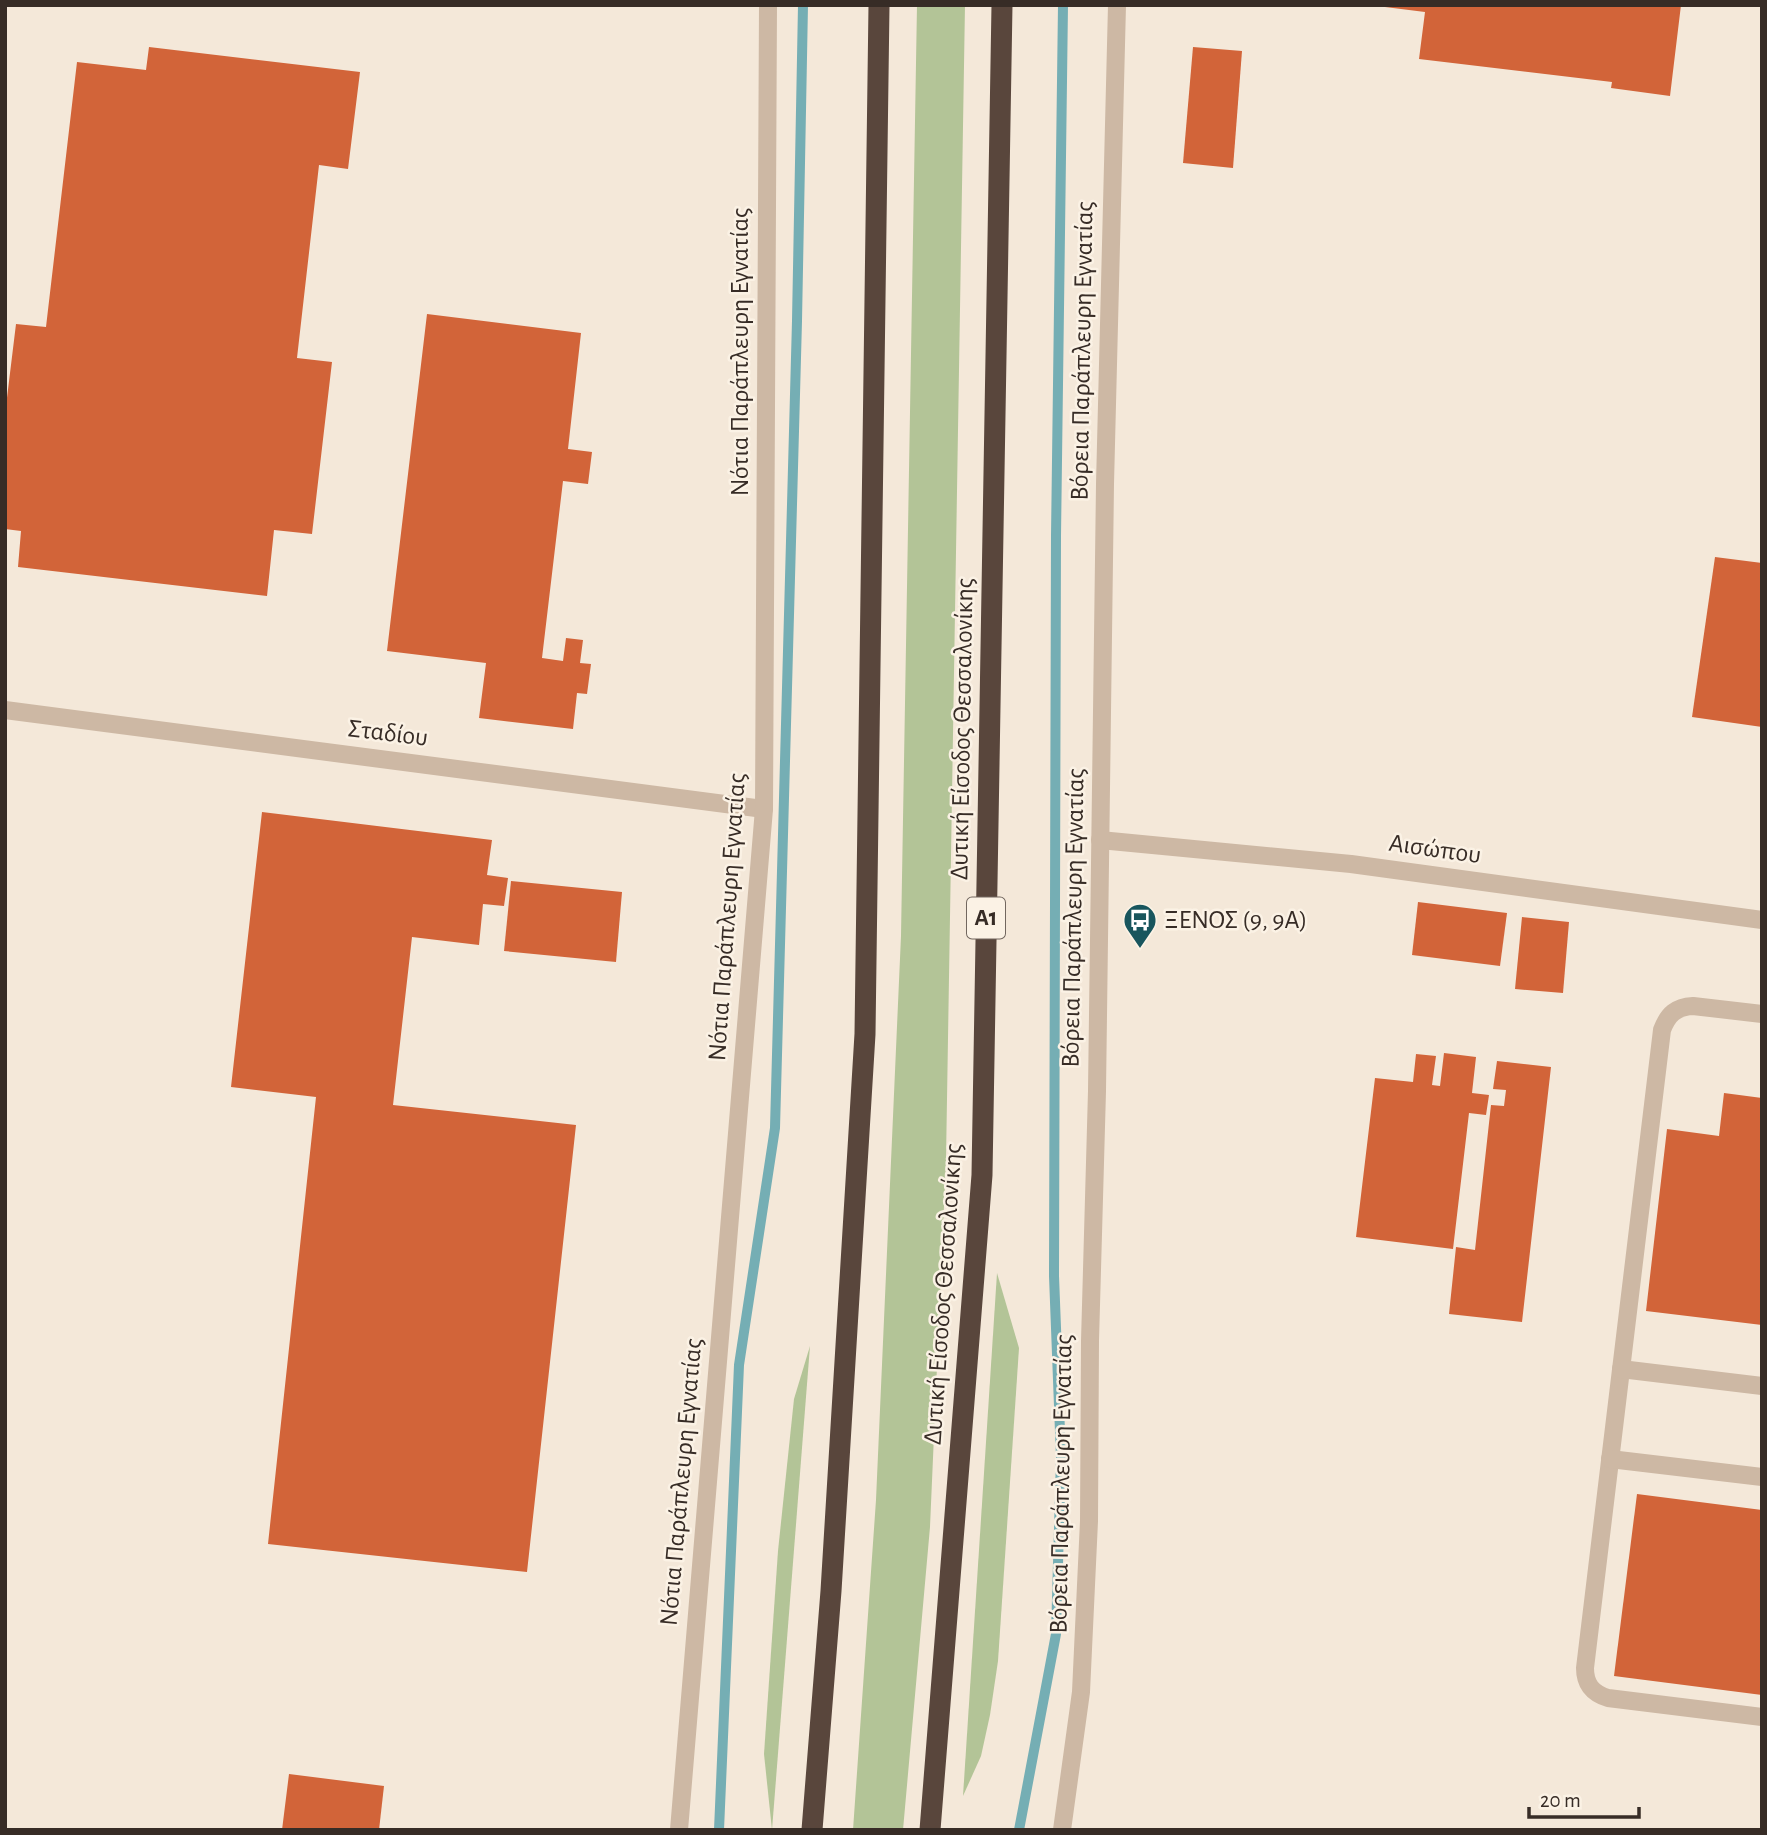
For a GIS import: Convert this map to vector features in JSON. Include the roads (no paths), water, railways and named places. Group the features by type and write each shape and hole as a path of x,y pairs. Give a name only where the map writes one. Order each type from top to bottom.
{"highway":[{"path":"812,1830 831,1591 865,1034 879,5"},
{"name":"Δυτική Είσοδος Θεσσαλονίκης","path":"930,1830 982,1175 1002,5"}],"street":[{"name":"Νότια Παράπλευρη Εγνατίας","path":"679,1830 764,809 768,5"},
{"name":"Βόρεια Παράπλευρη Εγνατίας","path":"1062,1830 1081,1692 1089,1521 1105,484 1117,5"},
{"name":"Σταδίου","path":"5,710 764,809"},
{"name":"Αισώπου","path":"1100,840 1351,864 1762,920"},
{"path":"1762,1014 1682,1006 1666,1020 1662,1030 1585,1668 1585,1679 1590,1688 1598,1695 1608,1698 1762,1717"},
{"path":"1621,1368 1762,1386"},
{"path":"1610,1459 1762,1478"}],"waterway":[{"path":"719,1830 739,1365 775,1128 803,5"},
{"path":"1019,1830 1056,1634 1061,1458 1054,1276 1056,536 1063,5"}],"place":[{"name":"ΞΕΝΟΣ (9, 9Α)","path":"1140,950"}]}
